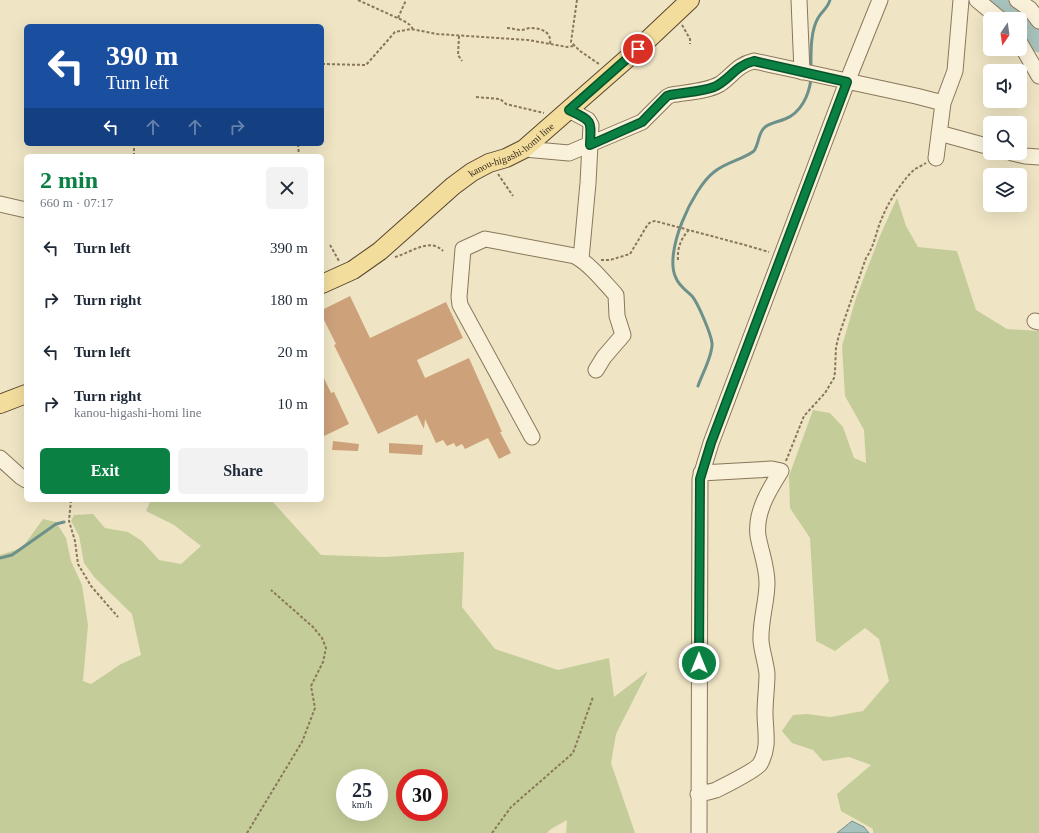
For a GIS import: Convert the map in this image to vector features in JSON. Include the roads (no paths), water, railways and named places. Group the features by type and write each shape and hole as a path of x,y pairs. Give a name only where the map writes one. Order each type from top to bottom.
{"main road":[{"name":"kanou-higashi-homi line","path":"324,283 353,270 380,251 453,186 472,172 489,163 506,158 524,149 610,74 690,0"},
{"path":"0,404 24,395"}],"street":[{"path":"799,0 802,72"},
{"path":"699,833 698,794 701,473 847,82 880,0"},
{"path":"936,158 944,103 955,71 961,0"},
{"path":"978,0 992,12"},
{"path":"1017,0 1030,9 1039,21"},
{"path":"1027,55 1039,76"},
{"path":"524,149 569,153 590,145 642,122 667,96 714,87 742,65 754,61 944,103"},
{"path":"563,116 588,120 591,125 581,255 616,295 617,316 623,335 596,370"},
{"path":"939,133 983,145"},
{"path":"1027,156 1039,157"},
{"path":"0,204 24,210"},
{"path":"532,437 460,305 459,297 463,250 485,239 575,256 581,255"},
{"path":"0,458 24,479"},
{"path":"698,794 715,790 760,766 766,751 767,736 765,715 767,673 761,640 762,612 767,590 764,558 758,535 758,520 765,498 781,471 772,468 701,473"}],"water":[{"path":"852,821 864,827 869,833 837,833"}],"waterway":[{"path":"811,69 812,43 815,24 830,0"},
{"path":"993,0 1008,12"},
{"path":"1027,30 1039,43"},
{"path":"698,386 709,359 712,343 698,305 692,296 677,281 673,267 674,253 682,222 697,192 714,172 754,151 761,133 766,126 791,116 800,108 806,97 811,79"},
{"path":"0,558 12,555 56,524 64,522"}]}
